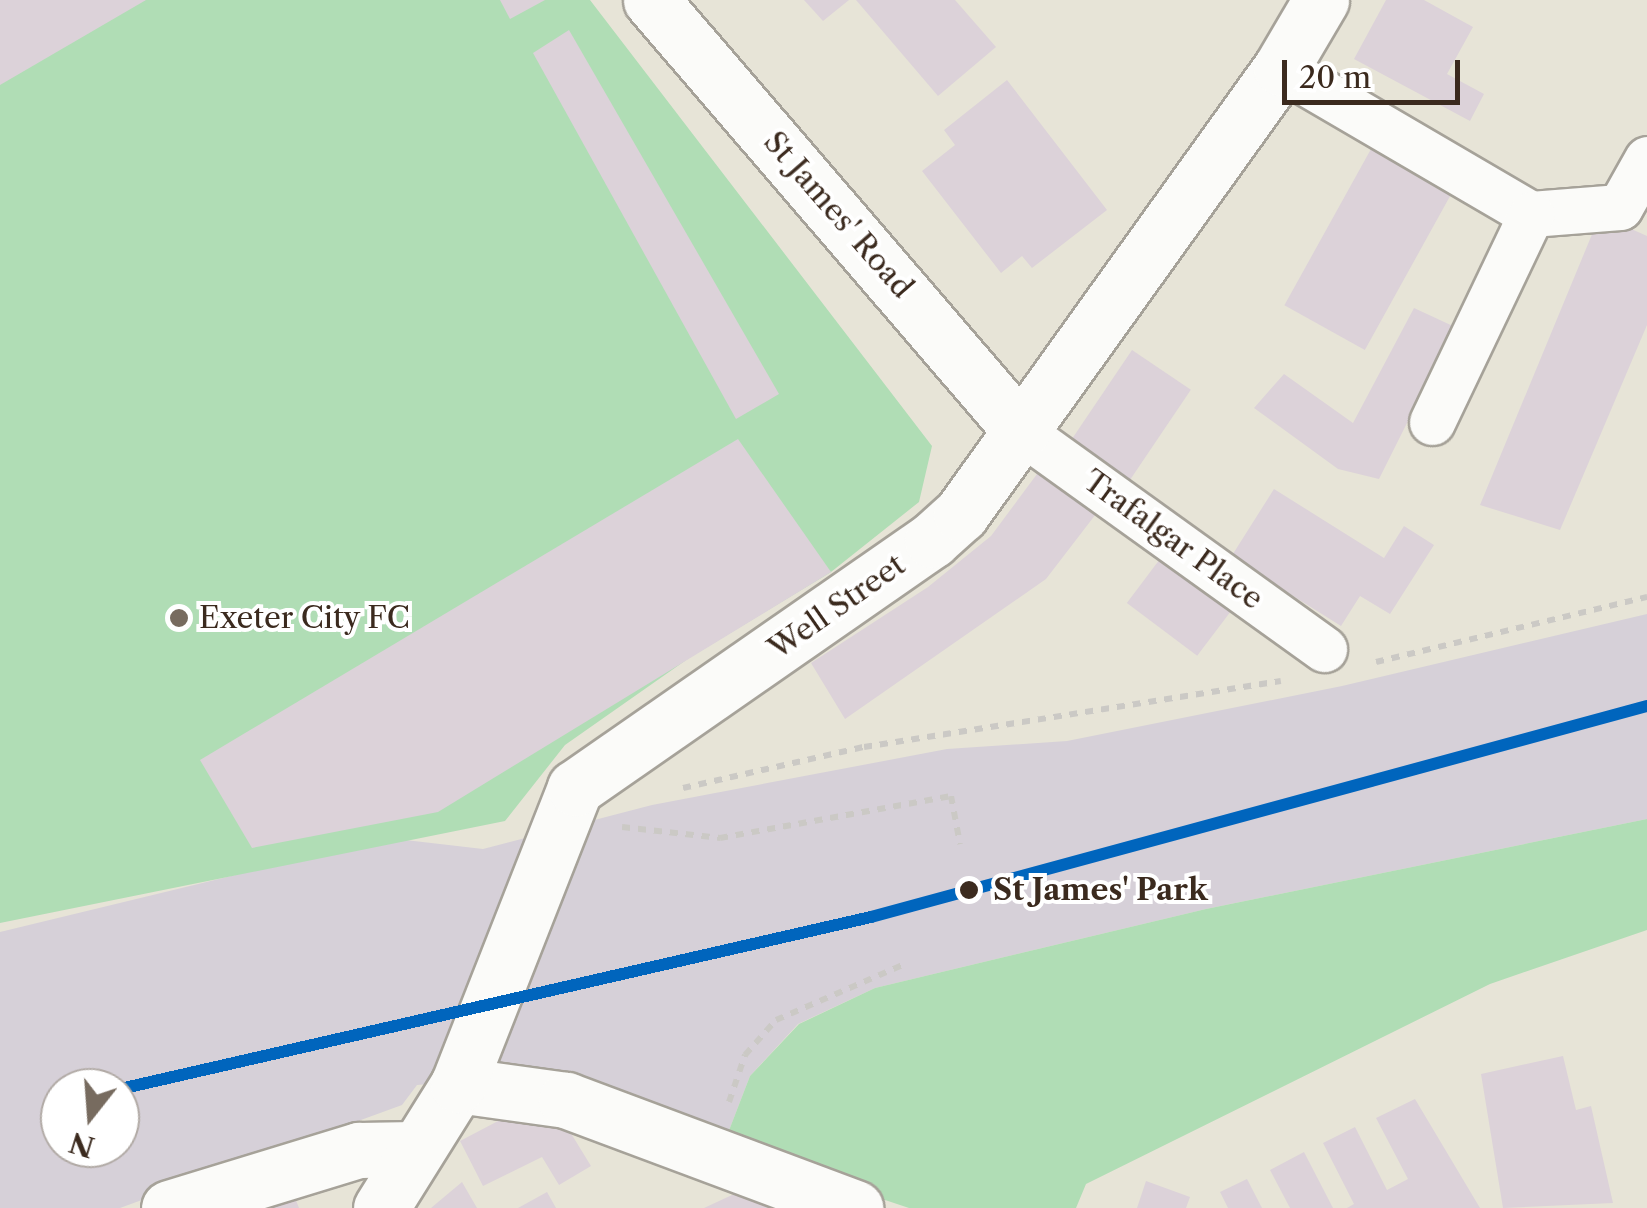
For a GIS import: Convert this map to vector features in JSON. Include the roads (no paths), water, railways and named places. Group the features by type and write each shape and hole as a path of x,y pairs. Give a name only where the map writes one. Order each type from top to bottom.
{"street":[{"name":"St James' Road","path":"651,0 1022,432"},
{"name":"Well Street","path":"381,1208 458,1086 575,788 932,540 1022,432 1281,68 1321,0"},
{"path":"1281,68 1531,214 1620,207 1647,159"},
{"path":"1432,422 1531,214"},
{"name":"Trafalgar Place","path":"1022,432 1324,649"},
{"path":"458,1086 566,1100 855,1208"},
{"path":"169,1208 359,1150 415,1149"}],"place":[{"name":"Exeter City FC","path":"179,618"},
{"name":"St James' Park","path":"969,890"}]}
